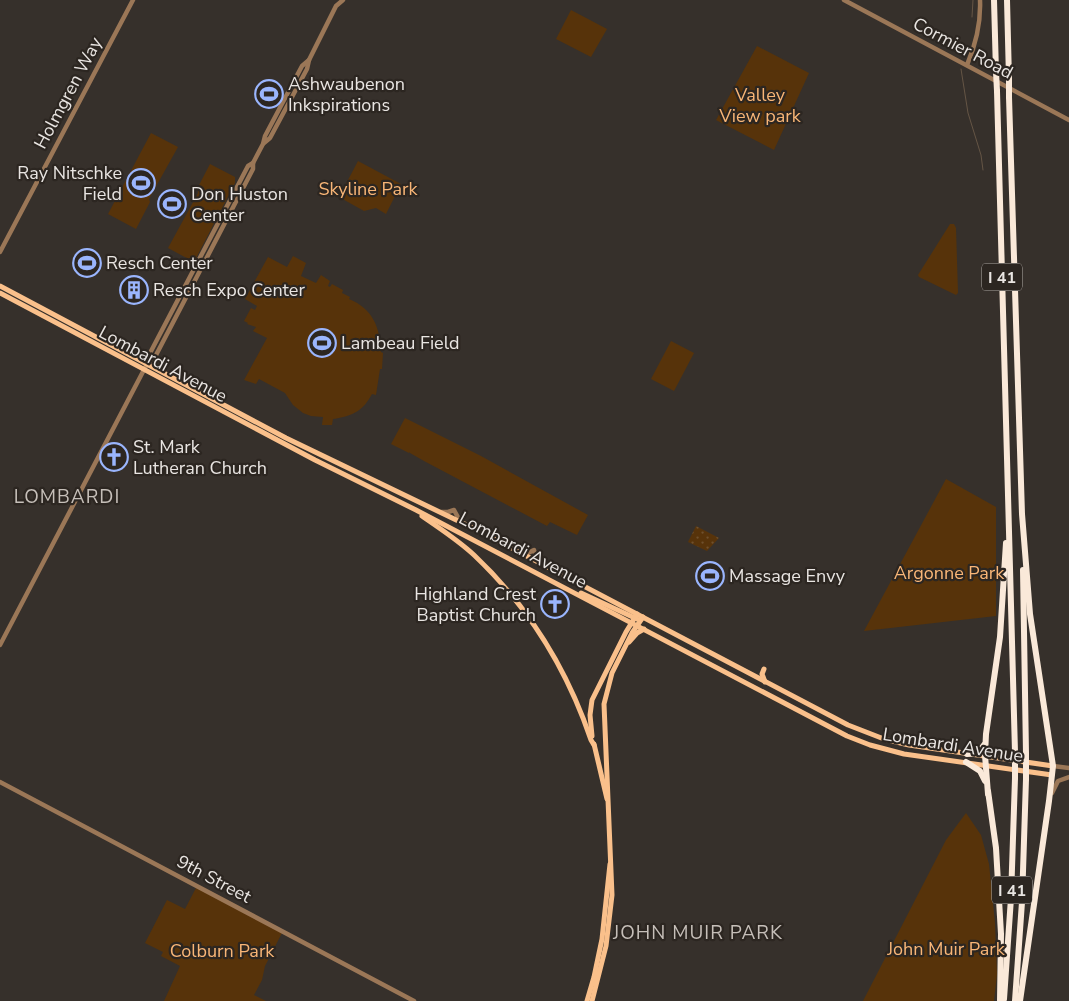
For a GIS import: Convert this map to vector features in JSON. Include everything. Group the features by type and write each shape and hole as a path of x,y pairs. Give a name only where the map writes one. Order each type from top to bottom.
{"highway":[{"name":"I 41","path":"994,0 1015,752 1011,898 1004,1001"},
{"name":"I 41","path":"1007,0 1022,514 1026,754 1023,892 1015,1001"},
{"path":"1000,1001 999,894 996,848 985,757 986,734 1003,609 1008,484"},
{"path":"1020,1001 1053,766 1031,622 1022,514"},
{"path":"967,754 981,751 986,734"},
{"path":"966,762 982,773 988,794"}],"main road":[{"name":"Lombardi Avenue","path":"0,286 286,438 461,522 541,564 635,620 644,629 858,741 904,754 1052,775"},
{"name":"Lombardi Avenue","path":"0,293 315,460 571,591 635,620 642,617 845,724 882,739 911,746 1053,766"},
{"path":"416,510 473,554 505,587 529,617 561,668 594,745"},
{"path":"607,800 590,720 592,702 635,620"},
{"path":"592,1001 602,961 612,892 604,702 610,678 627,644 635,620"},
{"path":"627,644 637,633 644,629"},
{"path":"753,676 763,671 765,682"},
{"path":"587,1001 602,939 611,860"}],"street":[{"name":"Holmgren Way","path":"0,252 133,0"},
{"path":"336,0 336,6"},
{"path":"0,645 147,364 153,360 159,349 253,169 253,163 263,144 270,138 307,68 308,60 336,6 342,0"},
{"name":"Cormier Road","path":"844,0 1069,120"},
{"path":"967,65 973,51 981,16 980,0"},
{"path":"518,552 526,553 534,550 541,564"},
{"path":"1053,766 1069,768"},
{"path":"1052,775 1069,777"},
{"path":"1049,801 1056,784 1062,779 1069,777"},
{"name":"9th Street","path":"0,782 414,1001"}],"green space":[{"path":"571,10 607,29 591,57 556,39"},
{"name":"Valley View park","path":"757,46 809,73 774,150 716,120"},
{"name":"Ray Nitschke Field","path":"151,133 178,147 149,199 150,202 136,229 108,214"},
{"name":"Skyline Park","path":"358,161 401,184 386,214 376,208 364,211 339,197"},
{"path":"210,164 235,177 235,183 194,262 168,248 198,193 198,187"},
{"path":"950,224 954,224 956,228 958,293 956,295 918,275"},
{"name":"Lambeau Field","path":"293,256 306,263 301,276 316,283 321,275 330,281 328,286 330,287 332,284 343,290 342,293 350,297 349,299 364,308 374,320 379,335 381,352 383,353 382,369 380,369 376,395 372,394 365,405 357,412 333,419 332,425 322,425 323,417 303,413 293,405 285,393 259,379 256,384 244,380 267,338 253,331 256,327 244,321 251,308 255,310 257,306 245,299 268,257 287,267"},
{"path":"671,341 694,353 674,391 651,379"},
{"path":"405,418 481,456 588,515 577,535 550,522 547,526 410,452 391,444"},
{"name":"Argonne Park","path":"946,479 996,507 996,616 864,631"},
{"path":"696,526 719,538 707,551 688,542"},
{"name":"John Muir Park","path":"966,813 981,835 989,864 995,923 997,974 994,1001 863,1001 946,840"},
{"name":"Colburn Park","path":"197,886 283,931 265,966 262,980 254,995 266,1001 164,1001 180,966 161,956 163,952 145,943 167,900 185,909"}],"waterway":[{"path":"972,17 973,0"},
{"path":"961,69 968,113 981,155 983,170"}],"place":[{"name":"Ashwaubenon Inkspirations","path":"269,94"},
{"name":"Ray Nitschke Field","path":"141,183"},
{"name":"Don Huston Center","path":"172,204"},
{"name":"Resch Center","path":"87,263"},
{"name":"Resch Expo Center","path":"134,290"},
{"name":"Lambeau Field","path":"322,343"},
{"name":"St. Mark Lutheran Church","path":"114,457"},
{"name":"Massage Envy","path":"710,576"},
{"name":"Highland Crest Baptist Church","path":"555,604"}],"district":[{"name":"LOMBARDI","path":"67,496"},
{"name":"JOHN MUIR PARK","path":"698,932"}]}
